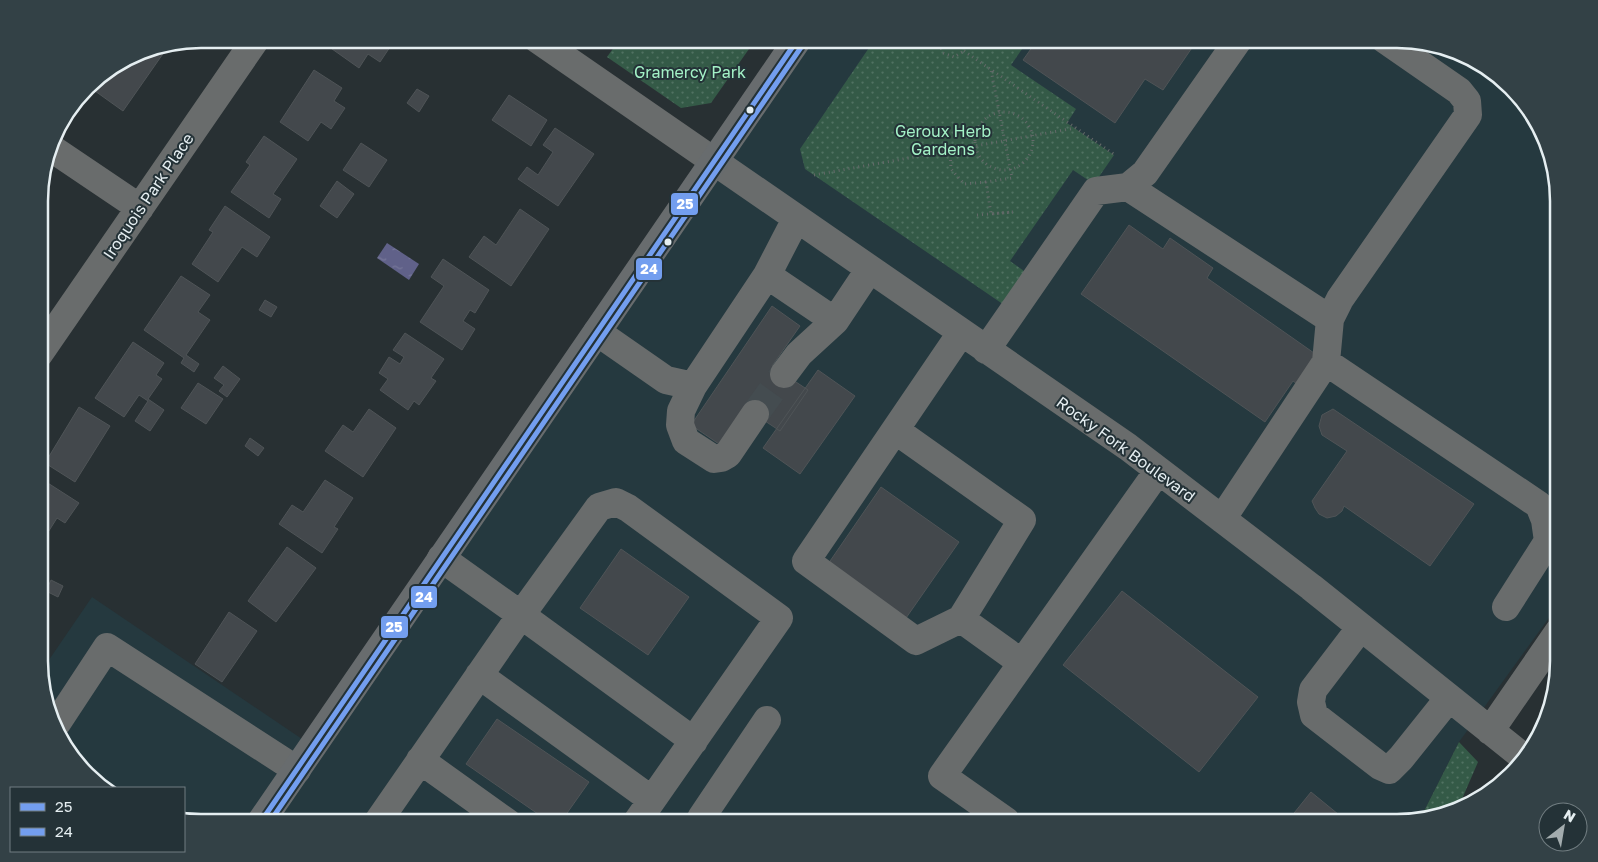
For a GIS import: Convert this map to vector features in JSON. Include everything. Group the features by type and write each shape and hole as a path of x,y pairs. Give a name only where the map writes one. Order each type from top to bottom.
{"main road":[{"path":"266,814 792,48"}],"street":[{"name":"Iroquois Park Place","path":"48,342 250,48"},
{"name":"Rocky Fork Boulevard","path":"550,48 1158,470 1361,627 1519,754"},
{"path":"986,350 1096,191 1128,186 1145,173 1232,48"},
{"path":"1222,519 1326,362 1330,319 1340,299 1468,115 1467,101 1459,90 1397,48"},
{"path":"56,152 140,208"},
{"path":"1128,186 1330,319"},
{"path":"755,414 728,454 721,458 714,459 686,441 680,425 680,411 693,386 767,275 796,219"},
{"path":"784,374 799,354 836,321 870,270"},
{"path":"767,275 836,321"},
{"path":"597,332 666,380 693,386"},
{"path":"895,430 1022,520 961,619 916,641 806,561 895,430 961,333"},
{"path":"1326,362 1539,505 1546,520 1548,541 1506,607"},
{"path":"999,814 942,776 1158,470"},
{"path":"390,814 420,760 599,507 616,502 628,508 779,618 642,814"},
{"path":"441,558 694,740"},
{"path":"961,619 1022,662"},
{"path":"1361,627 1313,690 1311,702 1314,715 1380,766 1389,770 1401,758 1449,698"},
{"path":"1490,731 1550,644"},
{"path":"59,719 107,647 296,770"},
{"path":"479,675 652,800"},
{"path":"704,814 767,720"},
{"path":"420,760 495,814"}],"path":[{"path":"941,48 946,55 954,58 964,51 1115,155"},
{"path":"950,150 952,169 964,184 1012,178 991,70"},
{"path":"999,112 1015,115 1024,120 1032,136 1029,156 1023,164 1010,170 995,169 987,165 975,146 977,132 981,124 988,117 999,112"},
{"path":"814,175 1075,128"},
{"path":"977,215 1013,212 991,214 986,182"}],"shaded area":[{"path":"783,48 1417,49 1437,53 1465,63 1482,73 1512,100 1525,116 1535,133 1548,171 1550,201 1550,616 1459,742 1423,812 1407,814 185,813 185,787 113,787 92,770 68,738 59,720 49,681 48,661 92,597 302,739"}],"green space":[{"name":"Gramercy Park","path":"614,48 750,48 711,103 681,108 607,57"},
{"name":"Geroux Herb Gardens","path":"869,48 1023,48 1011,65 1076,109 1067,123 1114,155 1094,184 1073,170 1010,261 1035,279 1013,311 805,169 800,149"},
{"path":"1459,742 1478,762 1461,800 1423,812"}],"water":[{"path":"387,243 419,264 409,280 377,258"}],"building":[{"path":"331,48 389,48 380,62 368,54 359,68"},
{"path":"1032,48 1192,48 1163,90 1145,79 1115,123 1023,60"},
{"path":"164,52 123,111 94,90 124,68 142,59"},
{"path":"314,70 342,88 334,101 345,108 331,129 321,122 308,141 280,122"},
{"path":"417,89 429,96 419,112 407,103"},
{"path":"509,95 547,120 531,146 492,120"},
{"path":"555,128 594,154 558,206 518,179 527,167 538,175 553,152 543,145"},
{"path":"264,136 297,159 273,194 281,199 269,218 231,192 250,165 246,162"},
{"path":"361,143 387,160 369,187 343,170"},
{"path":"337,181 354,194 337,218 320,206"},
{"path":"225,206 270,237 257,257 242,247 218,282 192,264 213,232 209,230"},
{"path":"520,209 549,229 511,286 469,257 484,236 496,245"},
{"path":"1129,225 1163,249 1170,238 1213,268 1207,278 1324,360 1304,389 1293,381 1265,422 1081,294"},
{"path":"443,259 489,290 475,313 470,310 463,321 475,329 462,350 420,322 444,286 431,277"},
{"path":"181,276 210,295 198,312 210,320 186,355 199,364 194,372 181,363 184,358 144,330"},
{"path":"265,300 277,307 271,317 259,310"},
{"path":"772,306 800,326 772,366 808,390 780,431 744,407 719,444 691,425"},
{"path":"405,333 444,359 431,378 436,381 419,405 414,401 408,410 380,390 388,379 379,373 389,357 400,364 404,357 393,350"},
{"path":"133,342 164,363 156,375 162,379 148,399 164,410 150,431 135,421 148,401 139,395 124,417 95,398"},
{"path":"223,366 240,379 227,397 219,391 224,385 214,378"},
{"path":"818,370 855,396 800,474 763,448"},
{"path":"198,383 223,399 206,424 181,408"},
{"path":"79,407 110,426 75,482 48,465 48,458"},
{"path":"369,409 396,428 363,477 325,451 343,425 353,432"},
{"path":"1333,409 1474,504 1430,566 1344,506 1342,511 1336,516 1327,518 1319,514 1315,508 1312,501 1347,451 1322,435 1319,426 1322,415"},
{"path":"250,438 264,448 258,456 245,446"},
{"path":"325,480 353,498 334,527 338,529 322,553 279,524 292,505 303,512"},
{"path":"48,483 79,503 65,523 57,518 48,532"},
{"path":"881,487 959,542 906,618 828,564"},
{"path":"287,547 316,568 276,622 248,601"},
{"path":"621,549 689,597 648,655 580,608"},
{"path":"51,580 63,586 58,597 48,592"},
{"path":"1122,591 1258,697 1199,772 1063,665"},
{"path":"229,612 257,631 222,682 195,664"},
{"path":"497,719 589,782 566,814 538,814 466,764"},
{"path":"1311,792 1338,814 1293,814"}],"tunnel":[{"path":"755,414 784,374"}],"transit line":[{"name":"25","path":"266,814 792,48"},
{"name":"24","path":"275,814 801,48"}]}
